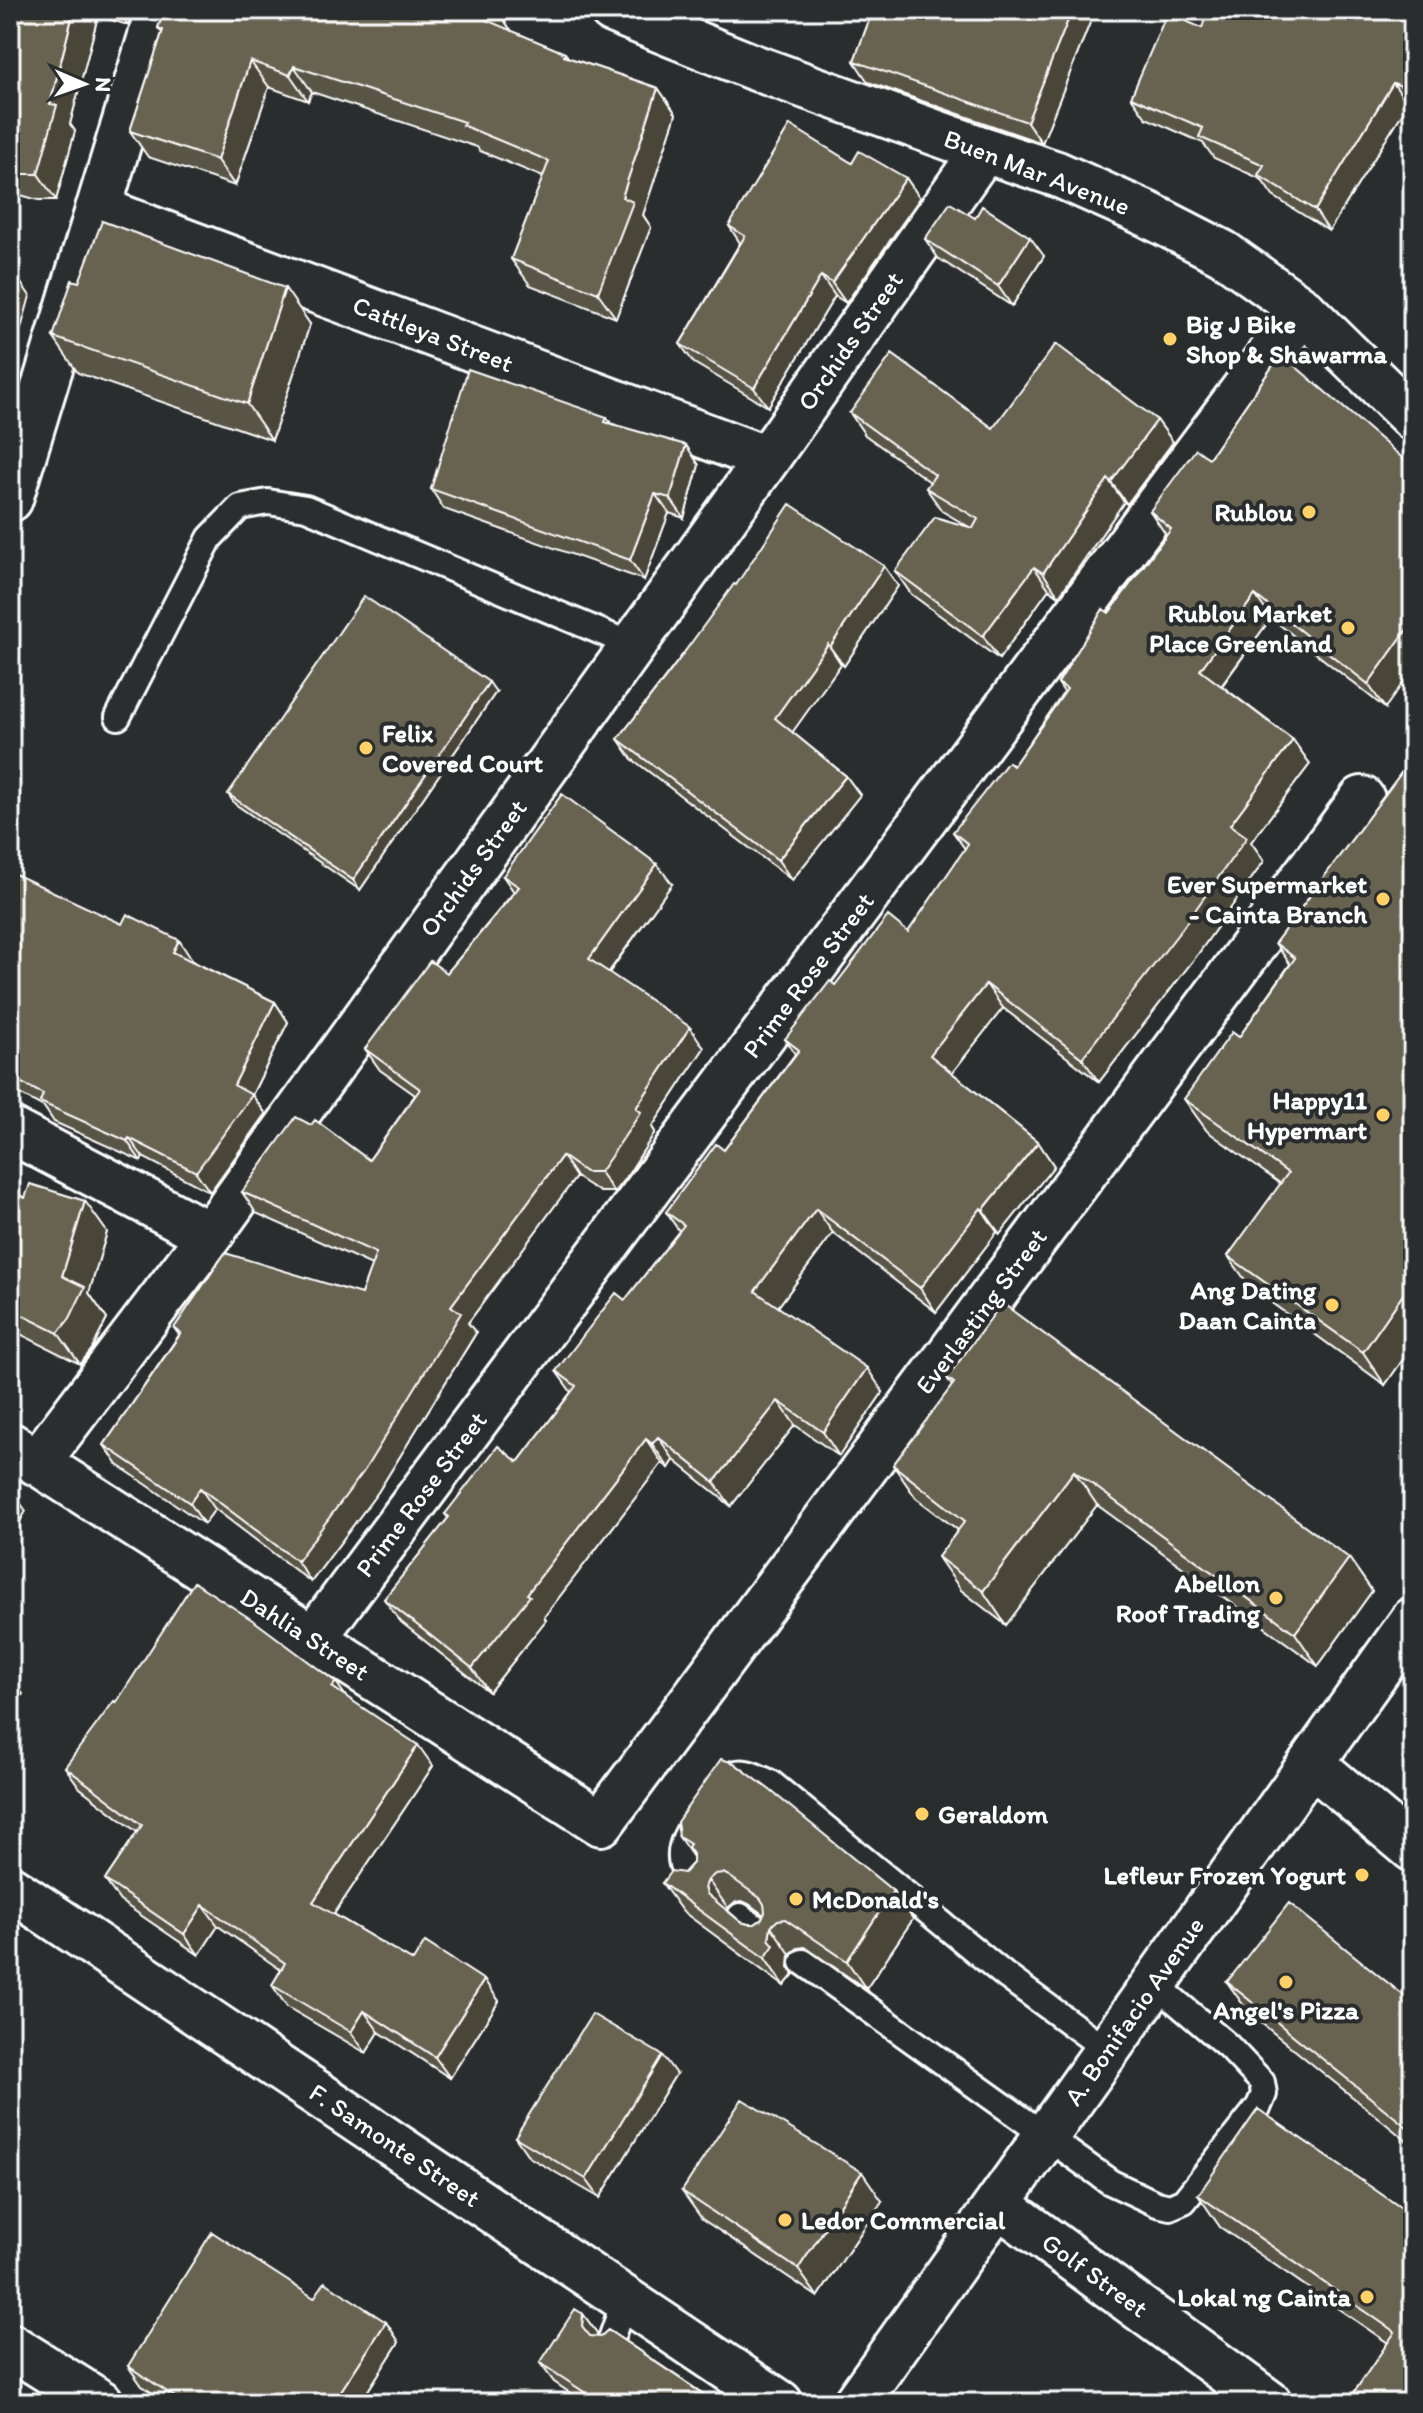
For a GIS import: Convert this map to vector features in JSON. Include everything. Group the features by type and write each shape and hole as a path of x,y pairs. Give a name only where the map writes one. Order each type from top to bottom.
{"street":[{"path":"10,499 159,10"},
{"name":"Buen Mar Avenue","path":"612,10 753,67 1057,174 1149,215 1223,253 1303,310 1413,418"},
{"name":"Orchids Street","path":"23,1454 210,1235 767,459 984,150"},
{"name":"Cattleya Street","path":"98,209 767,459"},
{"name":"Prime Rose Street","path":"313,1639 1303,310"},
{"name":"Everlasting Street","path":"601,1823 1362,799"},
{"path":"10,1130 210,1235"},
{"name":"Dahlia Street","path":"23,1454 601,1823"},
{"name":"A. Bonifacio Avenue","path":"856,2403 1413,1620"},
{"path":"1311,1763 1413,1849"},
{"name":"F. Samonte Street","path":"10,1888 780,2403"},
{"name":"Golf Street","path":"998,2204 1269,2403"},
{"path":"10,2346 101,2403"}],"lane":[{"path":"118,717 210,538 240,507 268,502 306,508 632,645"},
{"path":"699,1887 687,1878 680,1854 686,1832 730,1776 747,1772 771,1783 1006,1976 1107,2050"},
{"path":"740,1916 770,1938"},
{"path":"803,1962 1110,2182 1170,2207 1184,2201 1259,2106 1264,2094 1262,2082 1228,2046 1154,1983"},
{"path":"610,2342 625,2299"}],"building":[{"path":"10,10 74,10 50,104 57,105 38,174 10,172"},
{"path":"159,10 489,10 486,20 565,53 564,56 658,88 622,197 633,202 598,293 511,259 549,161 462,125 464,122 294,66 290,75 250,61 217,160 130,131 163,30 158,28 163,14"},
{"path":"873,10 1072,10 1027,122 854,61"},
{"path":"1208,10 1413,10 1413,90 1393,83 1315,210 1258,175 1264,165 1199,137 1203,128 1131,97 1167,13 1202,28"},
{"path":"790,125 852,163 859,151 906,178 832,283 821,276 754,388 680,344 745,236 729,226"},
{"path":"950,203 975,218 982,206 1030,237 998,286 925,239"},
{"path":"102,221 285,288 247,404 53,337 72,280 79,282"},
{"path":"10,274 16,276 10,299"},
{"path":"1056,344 1157,420 1111,482 1108,479 1043,573 1034,567 983,636 895,571 935,517 973,528 978,519 926,488 935,475 850,413 892,354 993,428"},
{"path":"1281,354 1413,467 1413,621 1368,684 1255,595 1200,670 1293,740 1230,825 1247,837 1181,930 1082,1058 986,984 930,1055 1038,1142 983,1210 981,1208 920,1288 816,1209 755,1291 867,1368 823,1432 778,1401 714,1482 658,1437 652,1444 646,1439 527,1594 530,1596 472,1668 384,1599 449,1517 445,1514 498,1446 518,1462 576,1386 556,1371 616,1293 625,1300 684,1225 666,1212 716,1144 724,1150 799,1050 785,1039 830,981 835,985 888,916 908,932 968,844 953,832 1008,762 1013,766 1067,689 1058,683 1103,609 1109,613 1171,529 1150,511 1196,449 1209,458"},
{"path":"468,369 607,417 605,422 686,445 670,498 655,494 630,560 431,489"},
{"path":"790,504 884,566 830,647 828,644 775,718 846,776 778,860 618,739 736,585"},
{"name":"Felix Covered Court","path":"364,596 489,682 353,880 228,794"},
{"path":"1413,757 1413,1280 1363,1352 1228,1256 1288,1173 1184,1099 1232,1032 1239,1037 1295,958 1275,943"},
{"path":"562,794 657,864 589,959 690,1027 636,1108 641,1112 600,1172 585,1172 562,1156 451,1306 461,1313 364,1471 297,1561 200,1488 190,1503 104,1445 181,1333 174,1328 225,1253 361,1294 376,1253 242,1192 296,1117 311,1125 315,1120 369,1160 420,1089 365,1049 430,961 447,973 519,887 503,876"},
{"path":"15,874 122,924 127,914 179,940 173,952 275,1002 234,1085 252,1095 196,1172 129,1138 127,1141 40,1102 43,1094 10,1077 10,885"},
{"path":"30,1184 85,1201 62,1276 85,1287 70,1318 58,1333 10,1309 10,1191 25,1198"},
{"path":"1002,1303 1349,1558 1295,1633 1074,1471 983,1591 938,1557 965,1521 893,1465 954,1383 947,1378"},
{"path":"194,1582 257,1623 336,1682 332,1687 418,1745 313,1902 413,1961 425,1942 484,1980 435,2057 364,2011 351,2032 272,1985 285,1963 203,1905 184,1934 105,1880 142,1825 65,1767 114,1701 116,1703"},
{"name":"McDonald's","path":"721,1759 734,1763 893,1891 847,1961 785,1919 771,1926 769,1939 774,1945 765,1958 662,1883 671,1871 684,1873 693,1863 693,1854 688,1847 690,1844 679,1837 677,1822","holes":["715,1874 729,1876 764,1904 762,1919 755,1924 741,1922 707,1894 705,1887"]},
{"path":"1289,1903 1413,2003 1413,2132 1227,1982"},
{"path":"592,2014 662,2055 586,2179 515,2137"},
{"name":"Ledor Commercial","path":"742,2099 862,2172 798,2269 682,2191"},
{"name":"Lokal ng Cainta","path":"1258,2109 1413,2216 1413,2403 1367,2403 1353,2394 1395,2332 1198,2195"},
{"path":"212,2232 314,2298 325,2282 386,2322 333,2403 184,2403 128,2366"},
{"path":"575,2309 583,2314 582,2326 590,2336 600,2337 608,2330 716,2403 601,2403 540,2363"}],"place":[{"name":"Big J Bike Shop & Shawarma","path":"1170,339"},
{"name":"Rublou","path":"1309,512"},
{"name":"Rublou Market Place Greenland","path":"1348,628"},
{"name":"Felix Covered Court","path":"366,748"},
{"name":"Ever Supermarket - Cainta Branch","path":"1383,899"},
{"name":"Happy11 Hypermart","path":"1383,1115"},
{"name":"Ang Dating Daan Cainta","path":"1332,1305"},
{"name":"Abellon Roof Trading","path":"1276,1598"},
{"name":"Geraldom","path":"922,1814"},
{"name":"Lefleur Frozen Yogurt","path":"1362,1875"},
{"name":"McDonald's","path":"796,1899"},
{"name":"Angel's Pizza","path":"1286,1982"},
{"name":"Ledor Commercial","path":"785,2220"},
{"name":"Lokal ng Cainta","path":"1367,2297"}]}
